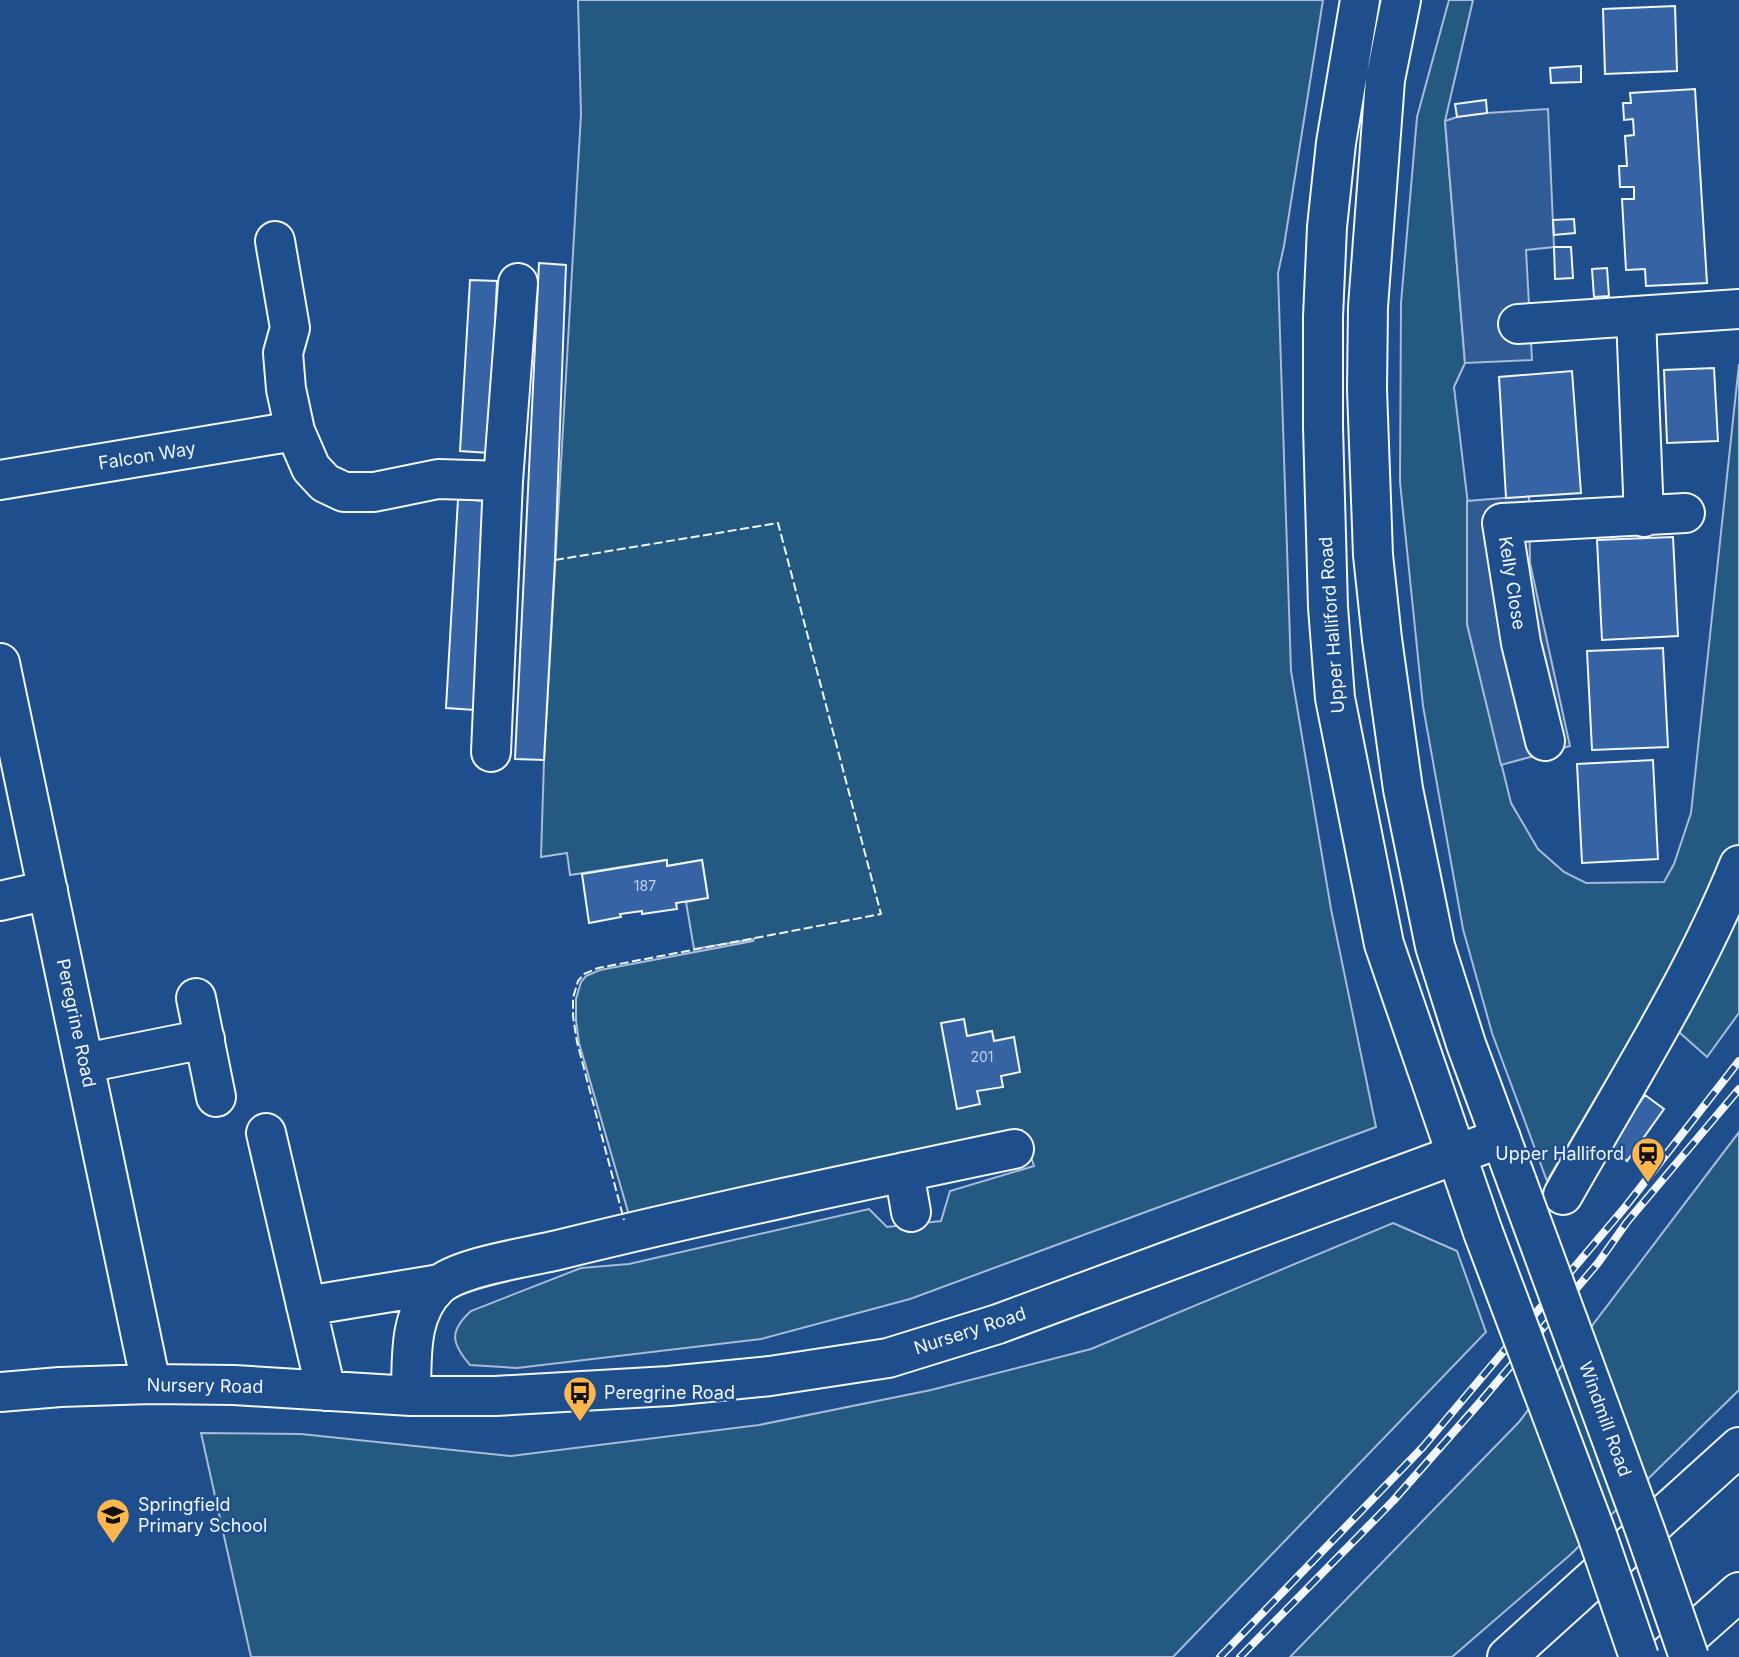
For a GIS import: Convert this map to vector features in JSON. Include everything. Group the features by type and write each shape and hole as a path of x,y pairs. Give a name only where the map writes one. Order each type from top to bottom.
{"main road":[{"name":"Upper Halliford Road","path":"1360,0 1336,144 1327,227 1322,317 1322,427 1328,607 1335,698 1384,944 1483,1233 1592,1522 1639,1657"},
{"path":"1401,0 1385,80 1368,307 1367,389 1373,555 1403,789 1432,934 1466,1044 1501,1138"},
{"path":"275,242 290,328 283,353 286,390 295,431 311,468 326,483 344,492 374,492 438,479 503,481"},
{"path":"491,752 503,481 518,283"},
{"path":"1518,324 1739,309"},
{"path":"1636,317 1644,517"},
{"name":"Falcon Way","path":"0,480 295,431"},
{"name":"Kelly Close","path":"1545,741 1521,643 1502,523 1685,513"},
{"name":"Peregrine Road","path":"0,663 151,1384"},
{"path":"1563,1195 1693,964 1721,910 1739,865"},
{"path":"0,901 48,890"},
{"path":"197,998 216,1097"},
{"path":"85,1063 205,1039"},
{"path":"266,1133 326,1391"},
{"name":"Nursery Road","path":"0,1392 151,1384 411,1396 495,1396 669,1386 770,1376 888,1358 998,1324 1501,1138"},
{"name":"Windmill Road","path":"1501,1138 1689,1657"},
{"path":"306,1306 440,1284 466,1272 1013,1149"},
{"path":"904,1172 911,1212"},
{"path":"411,1396 414,1330 426,1298 440,1284"},
{"path":"1507,1657 1739,1447"},
{"path":"1666,1657 1739,1592"}],"shaded area":[{"path":"578,0 1323,0 1278,273 1291,671 1331,909 1376,1127 910,1299 761,1339 517,1368 470,1365 459,1350 456,1331 471,1311 581,1268 629,1264 869,1209 887,1227 941,1221 950,1191 1034,1166 1022,1130 952,1144 631,1222 579,1043 576,999 581,982 586,976 600,970 754,939 694,949 686,902 708,898 702,860 667,866 666,860 570,875 567,853 541,857 544,760 581,114"},
{"path":"1449,0 1473,0 1445,121 1465,363 1454,387 1469,513 1467,624 1511,803 1538,849 1564,872 1586,883 1664,882 1674,864 1691,813 1739,364 1739,1013 1707,1057 1670,1024 1648,1009 1547,1181 1492,1033 1463,929 1423,706 1400,482 1401,303 1417,117"},
{"path":"1548,109 1554,247 1526,250 1532,360 1465,363 1445,121 1487,113"},
{"path":"1529,496 1530,563 1570,746 1501,765 1467,624 1467,501"},
{"path":"1739,1132 1739,1390 1570,1555 1452,1657 1290,1657 1519,1422"},
{"path":"1393,1223 1457,1251 1486,1332 1173,1657 251,1657 201,1433 301,1434 511,1456 759,1425 931,1390 1091,1349"}],"building":[{"path":"1675,6 1677,71 1605,74 1603,9"},
{"path":"1581,66 1581,82 1551,83 1550,68"},
{"path":"1695,89 1707,283 1646,286 1645,269 1626,270 1622,199 1634,199 1634,187 1620,187 1619,166 1627,166 1625,136 1634,135 1633,119 1624,120 1623,103 1631,103 1630,93"},
{"path":"1486,100 1487,113 1457,117 1455,104"},
{"path":"1574,219 1575,233 1554,235 1553,220"},
{"path":"1554,247 1571,247 1573,278 1555,279"},
{"path":"539,263 566,265 555,560 544,760 515,759"},
{"path":"1607,268 1609,296 1594,297 1592,269"},
{"path":"470,280 497,281 489,453 460,451"},
{"path":"1714,368 1718,441 1667,443 1664,370"},
{"path":"1572,371 1581,493 1506,498 1499,377"},
{"path":"458,499 486,501 475,710 446,708"},
{"path":"1673,537 1678,636 1602,640 1597,540"},
{"path":"1663,648 1668,747 1592,750 1587,651"},
{"path":"1653,760 1658,859 1582,863 1577,764"},
{"path":"667,860 667,866 702,860 708,898 676,903 677,909 620,914 621,917 589,923 582,874"},
{"path":"964,1019 967,1036 992,1031 994,1041 1014,1037 1020,1072 1001,1076 1003,1087 977,1091 980,1104 957,1109 941,1023"},
{"path":"1645,1095 1664,1109 1627,1161 1608,1148"}],"railway":[{"path":"1220,1657 1423,1447 1626,1206 1739,1061"},
{"path":"1240,1657 1393,1501 1481,1401 1598,1263 1627,1222 1739,1089"}],"fence":[{"path":"555,560 778,523 881,914 598,968 584,974 578,981 573,998 577,1042 624,1220"}],"place":[{"name":"Upper Halliford","path":"1648,1184"},
{"name":"Peregrine Road","path":"580,1423"},
{"name":"Springfield Primary School","path":"113,1545"}]}
